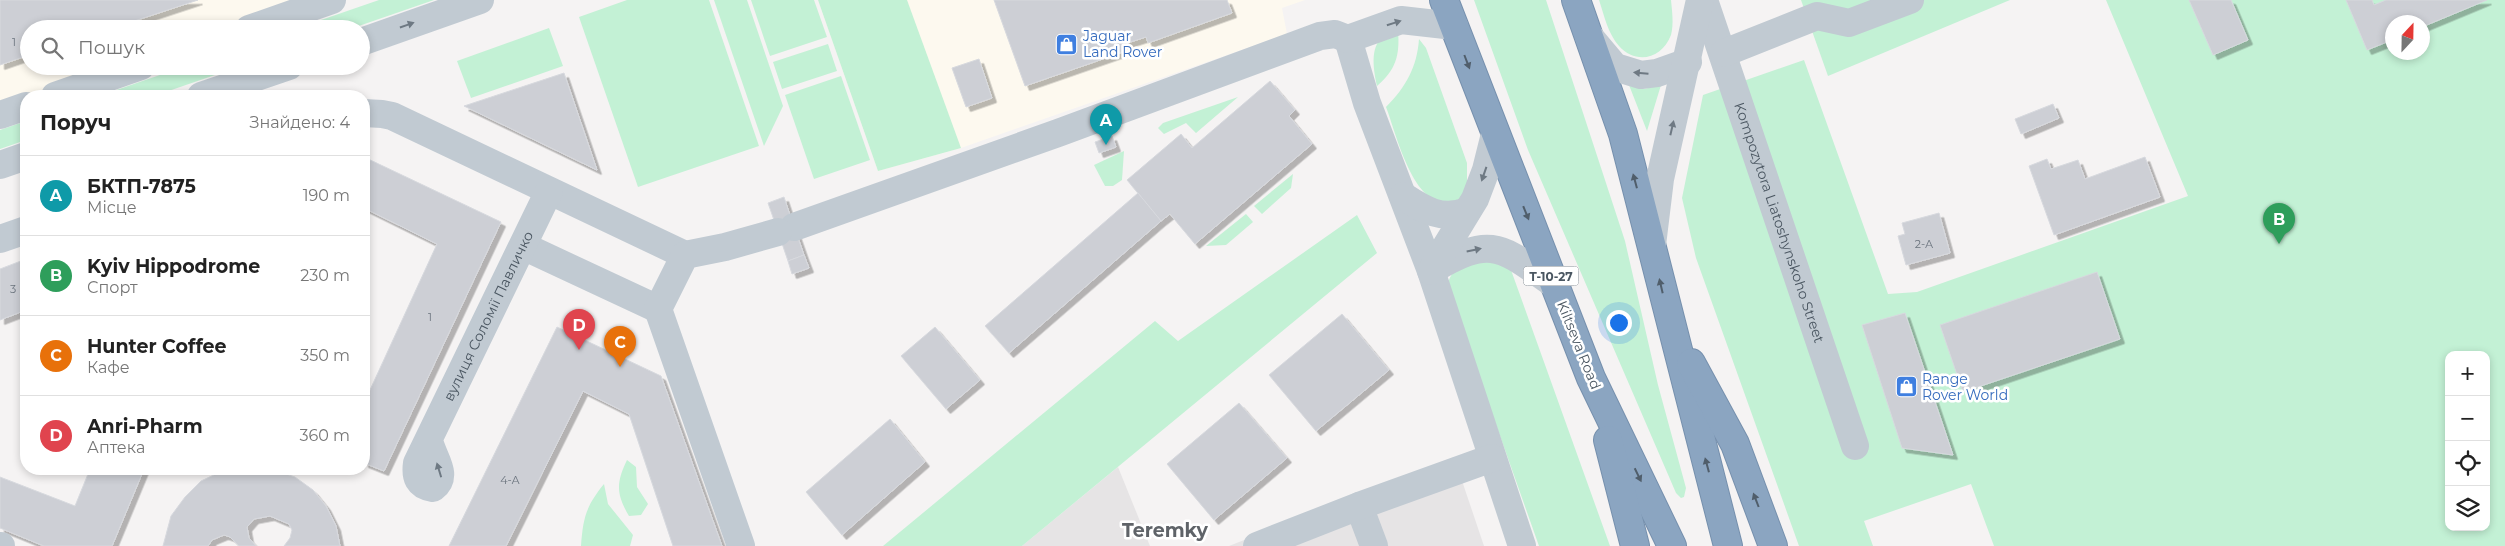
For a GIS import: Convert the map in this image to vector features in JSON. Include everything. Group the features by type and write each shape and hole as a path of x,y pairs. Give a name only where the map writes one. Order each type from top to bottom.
{"highway":[{"name":"Kiltseva Road","path":"1444,0 1592,378 1672,546"},
{"path":"1576,0 1623,134 1652,245 1670,326 1728,546"},
{"path":"1670,326 1735,444 1773,546"},
{"path":"1592,378 1635,546"}],"street":[{"path":"275,20 332,0"},
{"path":"370,39 480,0"},
{"name":"Kompozytora Liatoshynskoho Street","path":"1702,0 1724,53 1856,446"},
{"name":"Kompozytora Liatoshynskoho Street","path":"1652,245 1660,179 1702,0"},
{"path":"1724,53 1817,16 1849,23 1910,0"},
{"path":"370,114 392,116 685,254 725,247 786,230 1058,133 1320,36 1335,34 1348,39 1401,20 1454,26"},
{"path":"1588,36 1616,67 1641,75 1657,73 1688,62"},
{"path":"1348,39 1367,103 1431,271 1522,546"},
{"path":"72,90 115,75"},
{"path":"219,90 263,75"},
{"path":"0,115 20,108"},
{"path":"1431,271 1475,199 1486,170 1495,134"},
{"path":"0,165 20,158"},
{"name":"вулиця Соломії Павличко","path":"429,440 549,191"},
{"path":"1403,196 1424,210 1441,216 1455,216 1467,211"},
{"path":"0,239 20,232"},
{"path":"523,246 658,309"},
{"path":"1431,271 1461,253 1480,248 1500,250 1519,260 1554,284"},
{"path":"685,254 658,309 741,546"},
{"path":"1257,546 1359,506 1492,458"},
{"path":"1359,506 1374,546"}],"shaded area":[{"path":"0,0 302,0 245,20 20,20 20,75 86,75 43,90 20,90 20,98 0,105"},
{"path":"818,0 1305,0 1282,8 1287,34 961,148 878,171"},
{"path":"1454,457 1484,546 1229,546"},
{"path":"1118,467 1150,546 1022,546"}],"green space":[{"path":"379,0 434,0 370,22 370,20 321,20"},
{"path":"627,0 709,0 759,146 638,187 579,17"},
{"path":"714,0 747,0 783,106 764,146"},
{"path":"751,0 814,0 827,37 770,56"},
{"path":"818,0 907,0 961,148 878,171"},
{"path":"1474,0 1546,0 1625,241 1658,385 1686,488 1684,497 1681,498 1676,493 1528,150"},
{"path":"1599,0 1671,0 1672,26 1671,35 1667,43 1661,50 1648,57 1633,56 1626,52 1612,36"},
{"path":"1801,0 2010,0 1828,76"},
{"path":"2106,0 2505,0 2505,546 1994,546 1971,484 1864,521 1873,546 1799,546 1696,258 1682,198 1703,95 1804,60 1888,294 1917,292 2188,196"},
{"path":"549,28 563,66 471,98 457,61"},
{"path":"1398,31 1397,55 1393,68 1377,86 1374,60 1376,47 1383,37"},
{"path":"1419,39 1426,48 1467,163 1467,194 1450,202 1435,200 1423,191 1404,158 1386,107 1405,84 1413,68"},
{"path":"828,44 837,71 782,89 773,62"},
{"path":"160,75 215,75 171,90 116,90"},
{"path":"841,76 870,160 814,179 785,95"},
{"path":"1629,85 1644,89 1661,85 1647,131"},
{"path":"1238,97 1196,133 1186,123 1164,134 1158,128 1163,123"},
{"path":"20,123 20,142 0,149 0,130"},
{"path":"1124,151 1122,180 1113,186 1105,186 1094,165"},
{"path":"1293,174 1291,188 1262,214 1254,206"},
{"path":"1246,214 1253,222 1226,245 1206,246"},
{"path":"1357,215 1377,253 1022,546 883,546 1155,321 1178,341"},
{"path":"1489,255 1511,270 1610,546 1539,546 1447,286 1453,273 1458,268"},
{"path":"627,460 636,467 637,487 648,504 641,515 629,516 620,495 619,482"},
{"path":"604,484 608,504 633,535 630,546 581,546 586,513"}],"building":[{"path":"0,0 198,0 137,20 20,20 20,58 0,65"},
{"name":"Jaguar Land Rover","path":"994,0 1227,0 1232,13 1148,43 1146,37 1121,45 1123,52 1025,86"},
{"path":"2189,0 2231,0 2248,40 2213,55"},
{"path":"2346,0 2372,0 2374,5 2386,0 2487,0 2430,24 2430,15 2385,15 2385,43 2367,50"},
{"path":"979,59 992,98 966,107 952,68"},
{"path":"564,73 597,170 464,106"},
{"path":"1270,81 1295,110 1289,116 1312,144 1195,244 1170,214 1161,221 1127,180 1181,134 1192,148"},
{"path":"2053,104 2059,118 2021,134 2015,119"},
{"path":"1112,136 1116,147 1099,153 1095,142"},
{"path":"2145,157 2160,197 2054,235 2029,166 2047,159 2051,169 2078,160 2085,179"},
{"path":"370,160 501,222 384,471 370,465 370,390 437,244 370,211"},
{"path":"1138,193 1161,221 1009,353 985,326"},
{"path":"784,197 791,218 775,223 768,203"},
{"path":"1939,213 1950,253 1906,265 1898,236 1905,234 1902,223"},
{"path":"791,218 804,255 788,261 775,223"},
{"path":"804,255 809,268 792,274 788,261"},
{"path":"20,261 20,312 0,320 0,269"},
{"path":"2097,272 2120,339 1963,392 1940,325"},
{"name":"Range Rover World","path":"1905,313 1953,455 1902,448 1862,325"},
{"path":"1342,314 1389,370 1316,431 1269,375"},
{"path":"557,327 661,376 722,546 673,546 629,414 583,391 506,546 449,546"},
{"path":"935,327 980,380 946,409 901,356"},
{"path":"1239,403 1287,458 1214,520 1167,464"},
{"path":"890,419 925,462 842,535 806,492"},
{"path":"88,475 142,475 112,546 44,546 0,528 0,477 75,506"},
{"path":"214,475 289,475 295,477 313,490 326,506 336,526 340,546 284,546 290,538 292,530 289,524 270,516 254,519 247,527 249,538 256,546 239,546 230,537 224,535 212,540 208,546 163,546 171,516 185,497 201,481"}],"place":[{"name":"Jaguar Land Rover","path":"1067,44"},
{"name":"БКТП-7875","path":"1106,145"},
{"name":"Kyiv Hippodrome","path":"2279,244"},
{"name":"Anri-Pharm","path":"579,350"},
{"name":"Hunter Coffee","path":"620,367"},
{"name":"Range Rover World","path":"1906,387"}],"district":[{"name":"Teremky","path":"1165,530"}]}
